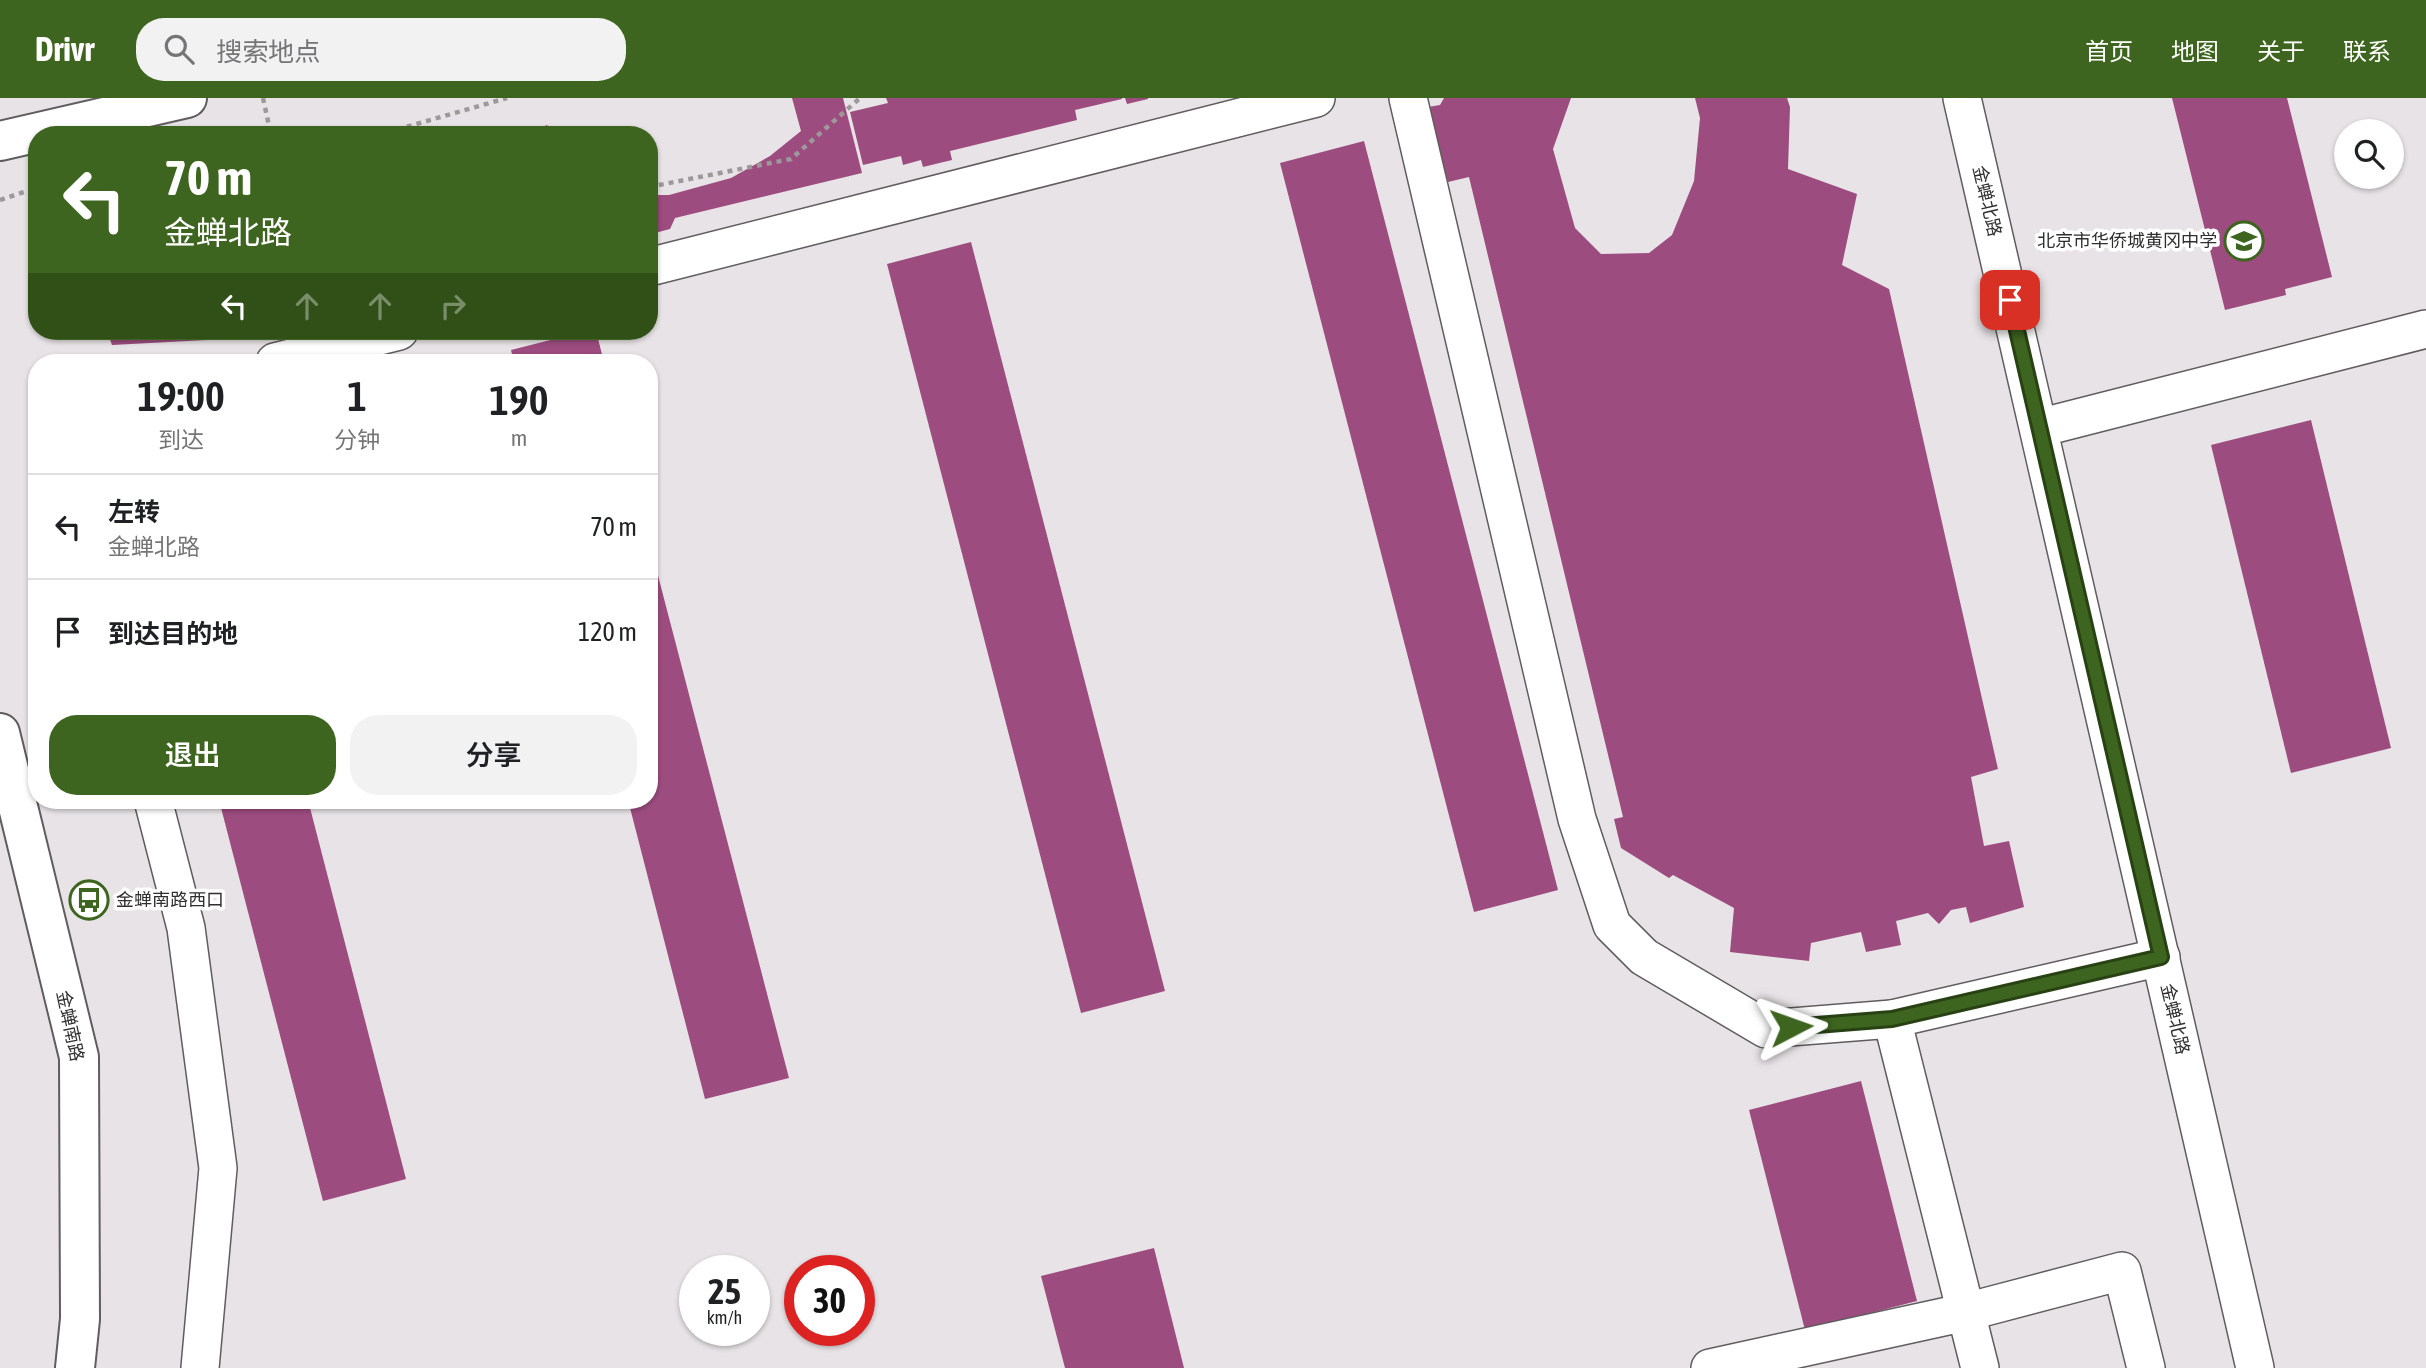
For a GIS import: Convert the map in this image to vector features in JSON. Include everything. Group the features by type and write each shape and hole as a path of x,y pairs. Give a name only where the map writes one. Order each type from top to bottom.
{"street":[{"path":"65,126 187,98"},
{"path":"658,265 1316,98"},
{"path":"1408,98 1577,819 1612,925 1643,957 1766,1029 1892,1019 2161,957"},
{"name":"金蝉北路","path":"1962,98 2255,1368"},
{"path":"0,141 28,135"},
{"path":"2039,428 2426,329"},
{"path":"307,354 363,340"},
{"name":"金蝉南路","path":"0,733 79,1056 80,1319 75,1368"},
{"path":"155,809 186,928 218,1168 200,1368"},
{"path":"1892,1019 1980,1368"},
{"path":"1710,1368 1966,1312 2122,1271 2146,1368"}],"path":[{"path":"262,98 269,126"},
{"path":"409,126 507,98"},
{"path":"658,185 791,159 860,98"},
{"path":"0,200 28,191"}],"building":[{"path":"792,98 843,98 862,173 675,218 670,229 658,232 658,195 669,195 731,178 770,156 801,131"},
{"path":"886,98 1122,99 1075,110 1077,120 950,151 952,160 923,167 921,160 903,165 901,156 863,165 850,112 888,103"},
{"path":"1125,98 1148,98 1148,99 1127,104"},
{"path":"1444,98 1571,98 1553,149 1575,228 1601,254 1649,253 1672,235 1694,181 1700,118 1695,98 1787,98 1790,107 1788,169 1857,194 1842,265 1889,289 1998,769 1971,777 1984,846 2009,841 2024,907 1970,923 1966,907 1951,910 1939,924 1928,913 1896,921 1901,945 1866,952 1861,932 1811,943 1809,961 1730,952 1734,908 1673,875 1669,878 1621,848 1614,819 1623,817 1469,177 1448,182 1428,107 1440,105"},
{"path":"2172,98 2287,98 2332,277 2285,289 2286,295 2225,310"},
{"path":"1364,141 1558,890 1474,912 1280,163"},
{"path":"971,242 1165,991 1081,1013 887,264"},
{"path":"110,340 207,340 112,345"},
{"path":"550,340 598,340 602,354 512,354 511,350"},
{"path":"2311,420 2391,748 2291,773 2211,445"},
{"path":"658,576 789,1078 705,1099 630,809 658,809"},
{"path":"221,809 310,809 406,1179 323,1201"},
{"path":"1861,1081 1917,1301 1805,1330 1749,1110"},
{"path":"1154,1248 1184,1368 1065,1368 1041,1276"}],"place":[{"name":"北京市华侨城黄冈中学","path":"2244,241"},
{"name":"金蝉南路西口","path":"89,900"}],"route":[{"path":"1791,1027 1892,1019 2161,957 2010,300"}]}
